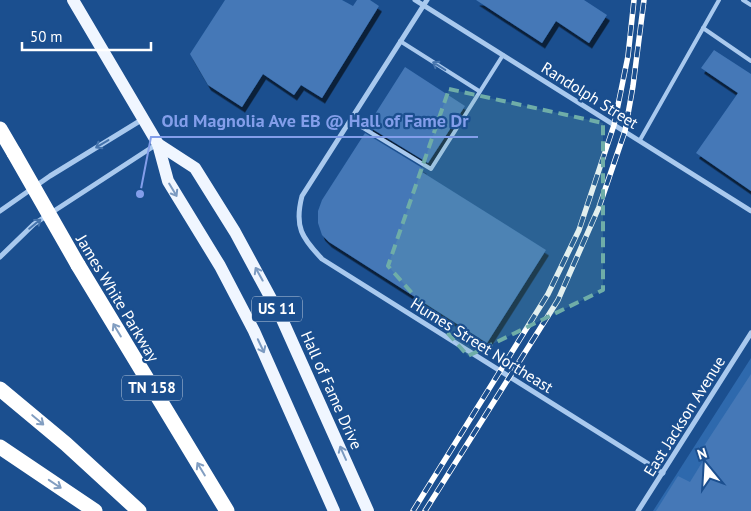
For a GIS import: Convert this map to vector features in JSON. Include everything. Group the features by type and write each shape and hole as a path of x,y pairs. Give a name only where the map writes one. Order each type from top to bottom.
{"highway":[{"path":"0,129 14,153"},
{"path":"0,137 14,153"},
{"name":"James White Parkway","path":"14,153 78,265 226,511"},
{"path":"0,389 66,444 139,511"},
{"path":"0,447 95,511"}],"main road":[{"name":"Hall of Fame Drive","path":"73,0 158,144 168,181 220,266 254,331 334,511"},
{"name":"Hall of Fame Drive","path":"158,144 195,168 235,232 281,317 368,511"}],"street":[{"name":"Randolph Street","path":"415,0 425,3 503,55 751,212"},
{"path":"350,120 425,3"},
{"path":"0,211 50,176 143,119"},
{"name":"Humes Street Northeast","path":"350,120 302,196 297,213 299,227 306,242 322,259 662,473"},
{"path":"0,257 34,224 158,144"},
{"name":"East Jackson Avenue","path":"638,511 751,333"}],"lane":[{"path":"640,140 719,0"},
{"path":"743,0 751,5"},
{"path":"703,28 751,61"},
{"path":"400,41 479,91"},
{"path":"350,120 430,169 503,55"}],"highlighted area":[{"path":"449,89 603,123 603,290 468,356 388,266"}],"shaded area":[{"path":"751,358 751,511 653,511"}],"building":[{"path":"225,0 342,0 353,6 357,0 370,0 379,6 322,98 301,85 294,95 263,74 242,107 208,85 190,54"},
{"path":"476,0 584,0 607,15 589,43 556,21 542,43"},
{"path":"714,50 751,74 751,191 696,153 738,93 701,68"},
{"path":"405,67 465,106 428,163 369,127 370,122"},
{"path":"365,133 424,169 422,172 546,250 487,343 329,242 322,235 318,223 318,211 322,200"},
{"path":"751,374 751,511 656,511 678,476 690,482 706,456 700,452"}],"railway":[{"path":"413,511 548,294 579,230 614,125 628,56 634,0"},
{"path":"425,511 558,300 599,207 625,131 644,0"}],"place":[{"name":"Old Magnolia Ave EB @ Hall of Fame Dr","path":"140,194"}]}
